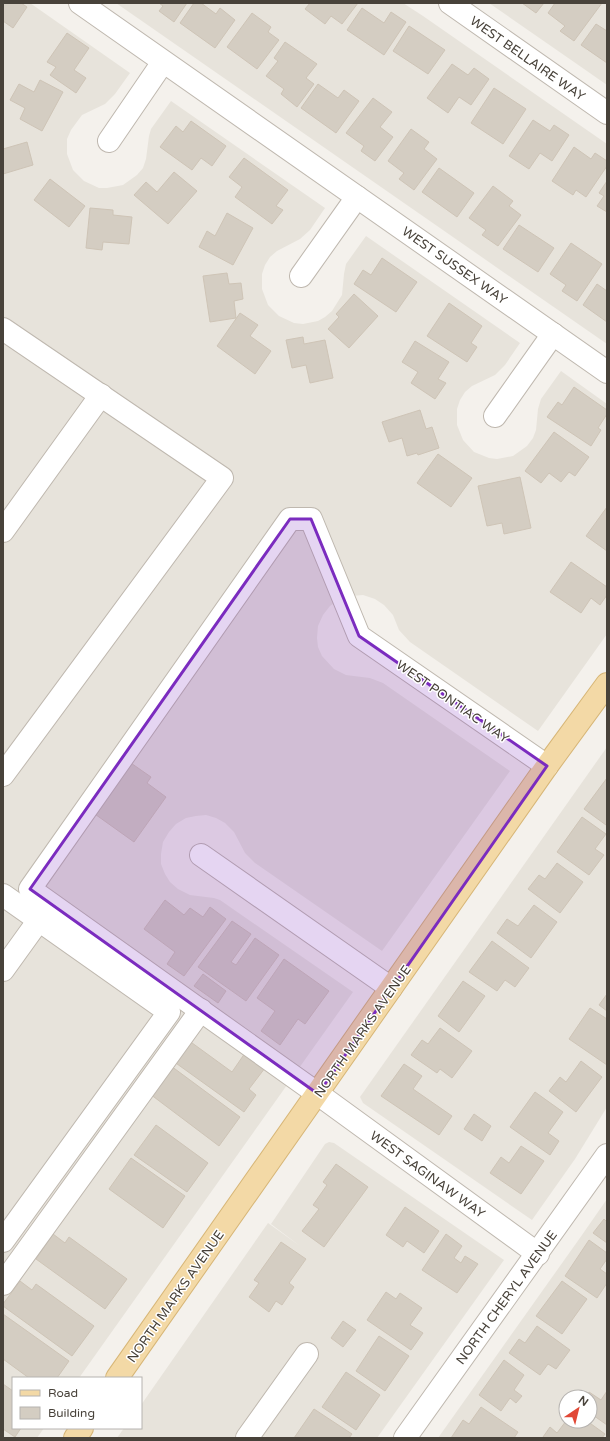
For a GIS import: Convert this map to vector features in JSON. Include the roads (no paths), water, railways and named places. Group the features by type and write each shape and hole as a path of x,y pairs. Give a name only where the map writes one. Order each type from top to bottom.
{"main road":[{"name":"NORTH MARKS AVENUE","path":"118,1377 547,766 607,684"},
{"path":"75,1438 81,1429"}],"street":[{"name":"WEST SUSSEX WAY","path":"80,3 607,372"},
{"name":"WEST BELLAIRE WAY","path":"450,3 607,112"},
{"path":"109,141 164,62"},
{"path":"301,276 357,197"},
{"path":"3,329 222,478 3,775"},
{"path":"495,416 553,334"},
{"path":"3,530 101,396"},
{"name":"WEST SAGINAW WAY","path":"359,636 311,519 290,520 30,889 318,1094 538,1254"},
{"name":"WEST PONTIAC WAY","path":"359,636 547,766"},
{"path":"201,855 391,988"},
{"path":"3,895 169,1012 3,1241"},
{"path":"3,970 39,920"},
{"path":"3,1284 201,1010"},
{"name":"NORTH CHERYL AVENUE","path":"405,1438 538,1254 607,1155"},
{"path":"248,1438 307,1354"}]}
